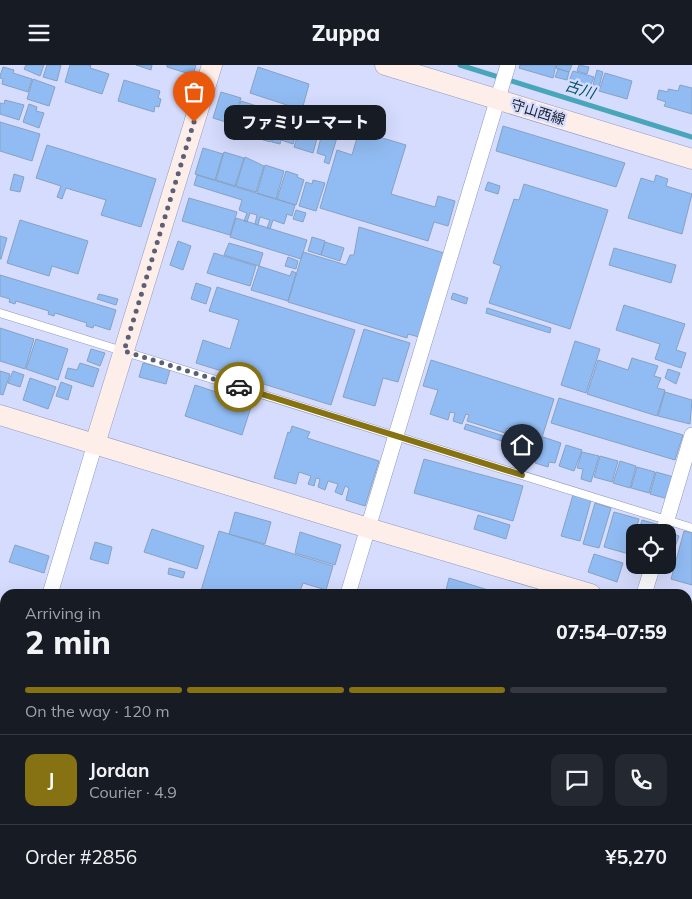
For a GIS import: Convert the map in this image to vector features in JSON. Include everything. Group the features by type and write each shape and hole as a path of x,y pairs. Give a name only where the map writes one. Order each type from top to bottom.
{"street":[{"path":"52,589 212,65"},
{"name":"守山西線","path":"384,65 504,81 692,159"},
{"path":"350,589 504,81"},
{"path":"0,415 574,589"},
{"path":"666,524 692,435"},
{"path":"646,589 650,574"}],"lane":[{"path":"0,313 396,435 659,524"},
{"path":"676,527 692,528"}],"building":[{"path":"26,65 44,65 40,76 24,69"},
{"path":"47,65 61,65 57,81 43,77"},
{"path":"70,65 91,65 90,68 109,74 102,94 65,82"},
{"path":"136,65 152,65 151,70"},
{"path":"167,65 196,65 193,75 167,67"},
{"path":"520,65 556,65 553,78 519,68"},
{"path":"557,65 572,65 569,72 556,68"},
{"path":"579,65 589,67 587,74 577,71"},
{"path":"3,67 14,70 13,73 32,79 28,92 2,84 3,79 0,76"},
{"path":"258,67 309,84 302,110 250,93"},
{"path":"558,69 569,72 567,80 555,77"},
{"path":"597,70 603,72 598,91 592,89"},
{"path":"573,71 594,77 590,87 569,81"},
{"path":"605,73 632,81 627,99 599,91"},
{"path":"33,79 55,87 49,106 27,99"},
{"path":"124,80 160,91 158,98 161,99 159,107 155,106 154,112 118,101"},
{"path":"680,85 692,88 692,114 664,106 666,102 657,99 659,90 668,92 668,89 678,91"},
{"path":"221,92 241,98 232,124 213,118"},
{"path":"5,100 24,105 19,120 0,114 0,103 4,104"},
{"path":"241,101 260,107 252,131 232,128"},
{"path":"29,104 37,107 36,111 44,113 39,128 23,122"},
{"path":"263,106 281,112 271,142 263,140 264,136 254,133"},
{"path":"281,113 301,119 293,144 281,140 280,144 272,142"},
{"path":"303,119 321,124 313,153 294,147"},
{"path":"0,122 40,134 32,161 0,151"},
{"path":"324,126 339,131 329,164 324,162 326,156 317,153"},
{"path":"503,126 625,163 616,187 496,151"},
{"path":"359,131 406,145 391,194 435,207 438,196 455,201 448,226 434,222 428,241 320,208 337,150 352,155"},
{"path":"47,145 156,179 141,227 101,215 106,200 66,188 62,199 57,197 61,186 36,178"},
{"path":"203,148 223,154 215,180 195,174"},
{"path":"224,152 244,158 235,186 216,180"},
{"path":"245,157 264,166 256,192 236,186"},
{"path":"265,165 284,171 276,199 257,193"},
{"path":"286,171 298,175 297,177 304,180 296,205 277,199"},
{"path":"14,174 24,177 20,192 10,190"},
{"path":"197,175 295,205 292,216 287,214 284,224 273,220 270,229 267,228 270,220 260,217 258,225 255,224 257,215 250,213 247,222 244,221 247,213 239,210 242,200 194,185"},
{"path":"656,175 668,179 666,186 692,194 682,234 628,218 641,178 654,182"},
{"path":"313,180 325,183 316,211 299,206 306,182 312,184"},
{"path":"488,182 500,186 498,194 485,190"},
{"path":"524,184 608,210 570,329 489,303 501,266 493,263 514,199 519,200"},
{"path":"189,198 237,212 230,235 182,221"},
{"path":"296,210 306,213 303,222 293,219"},
{"path":"236,218 307,240 301,259 230,237"},
{"path":"20,220 88,241 78,274 52,266 49,276 7,263"},
{"path":"359,227 444,253 419,337 408,334 407,338 288,302 303,252 346,265 350,255 354,255"},
{"path":"0,236 7,238 1,259 0,259"},
{"path":"312,237 325,241 321,255 308,251"},
{"path":"178,241 191,246 183,270 170,265"},
{"path":"325,242 344,248 340,261 321,255"},
{"path":"229,243 263,253 259,266 224,255"},
{"path":"614,248 676,265 671,283 609,265"},
{"path":"214,253 256,266 250,286 207,273"},
{"path":"288,257 298,261 296,269 285,266"},
{"path":"259,266 290,276 292,271 296,273 288,301 251,290"},
{"path":"0,275 116,310 110,330 94,325 93,328 86,326 87,323 55,313 54,316 48,314 49,311 16,301 15,304 9,302 10,299 0,296"},
{"path":"196,283 211,288 206,304 191,299"},
{"path":"217,287 355,330 331,405 196,363 203,340 230,349 239,320 209,311"},
{"path":"453,293 468,298 466,304 451,299"},
{"path":"99,294 118,299 116,305 97,299"},
{"path":"624,305 685,324 676,350 686,353 681,368 655,359 660,344 616,330"},
{"path":"487,308 551,328 550,333 486,313"},
{"path":"0,328 34,339 25,369 0,361"},
{"path":"364,329 410,343 398,382 383,378 375,406 343,397"},
{"path":"36,339 68,349 58,380 26,369"},
{"path":"575,341 600,349 586,393 561,385"},
{"path":"91,349 105,353 100,366 87,361"},
{"path":"632,358 658,366 654,376 661,378 657,388 665,390 657,416 587,394 598,360 628,370"},
{"path":"431,360 554,399 539,447 523,442 525,435 520,433 517,443 508,440 511,430 507,428 505,433 467,421 469,415 466,414 462,424 453,421 455,413 450,412 448,420 430,414 438,390 423,386"},
{"path":"80,363 99,369 93,387 65,378 68,368 77,370"},
{"path":"143,363 170,370 166,384 139,377"},
{"path":"668,369 680,373 676,384 665,378"},
{"path":"0,371 10,374 3,395 0,394"},
{"path":"13,371 24,375 20,387 8,383"},
{"path":"30,378 56,387 48,409 23,400"},
{"path":"61,382 72,386 68,400 56,396"},
{"path":"195,385 252,404 242,435 185,416"},
{"path":"665,392 692,400 690,424 658,416"},
{"path":"559,398 683,435 675,460 551,423"},
{"path":"466,424 504,436 502,441 464,429"},
{"path":"292,426 310,432 307,438 379,461 365,506 346,500 349,488 345,486 342,495 335,492 338,484 328,481 325,490 318,487 320,479 316,478 314,486 308,484 311,476 299,472 296,484 274,478 288,432 290,433"},
{"path":"543,437 561,443 555,463 549,462 548,467 535,463"},
{"path":"566,445 582,450 574,471 559,466"},
{"path":"582,452 599,456 591,482 581,479 583,469 577,468"},
{"path":"600,456 618,461 612,482 594,477"},
{"path":"424,459 523,486 513,521 414,493"},
{"path":"620,461 636,466 630,488 613,483"},
{"path":"637,467 655,472 649,493 631,488"},
{"path":"656,472 674,477 668,499 650,494"},
{"path":"573,495 591,500 580,541 561,536"},
{"path":"595,503 611,508 599,548 583,544"},
{"path":"235,512 271,522 265,544 229,534"},
{"path":"614,512 639,519 638,524 626,524 626,553 604,547"},
{"path":"478,515 510,525 506,539 474,529"},
{"path":"642,520 656,524 641,524"},
{"path":"152,529 204,546 197,569 144,552"},
{"path":"219,531 333,566 326,589 303,583 301,589 202,589"},
{"path":"684,531 692,533 692,585 671,579 672,574 676,574 676,561"},
{"path":"300,532 341,545 335,565 295,553"},
{"path":"95,542 112,547 108,564 90,559"},
{"path":"15,545 49,556 44,573 9,562"},
{"path":"594,554 623,563 617,582 588,572"},
{"path":"169,568 185,572 183,578 168,574"},
{"path":"449,578 485,589 446,589"}],"waterway":[{"name":"古川","path":"460,65 692,137"}],"way so far":[{"path":"194,122 124,351 239,387"}],"place":[{"name":"ファミリーマート","path":"194,122"}],"route":[{"path":"239,387 522,475"}]}
